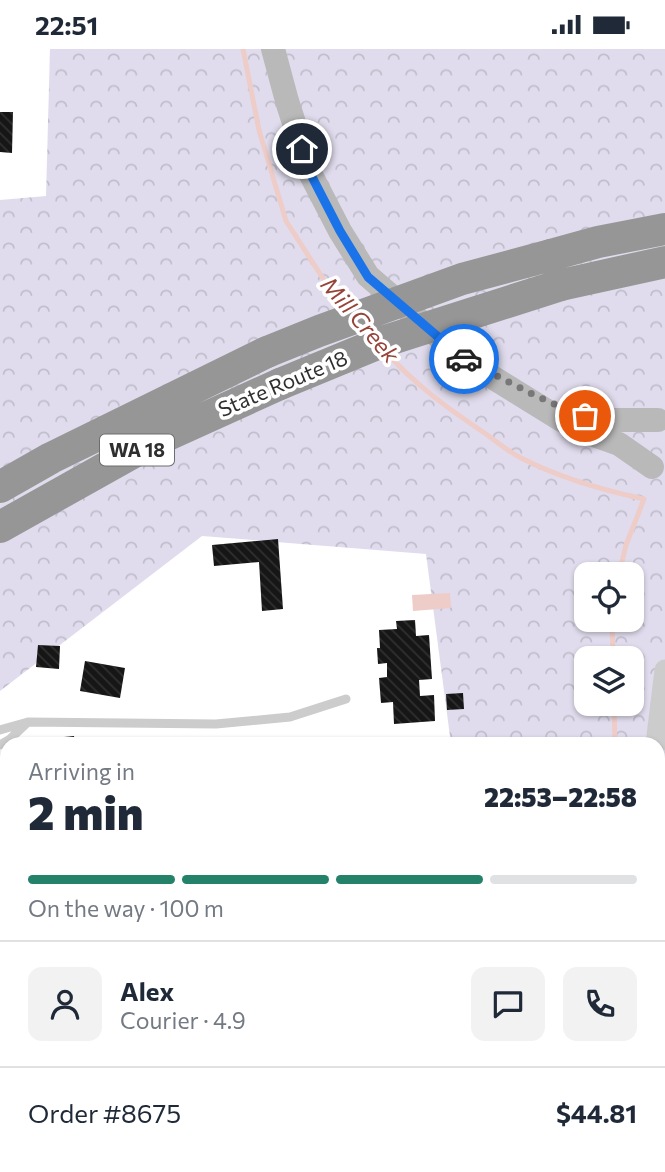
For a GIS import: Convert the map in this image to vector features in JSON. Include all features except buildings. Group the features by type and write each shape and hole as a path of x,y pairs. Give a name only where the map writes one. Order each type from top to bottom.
{"highway":[{"name":"State Route 18","path":"0,487 51,457 267,352 319,331 462,279 598,241 665,229"},
{"name":"State Route 18","path":"0,527 150,443 280,384 382,342 561,285 665,262"}],"main road":[{"path":"273,49 310,173 368,277 468,362 559,419 584,432 619,444 662,476"},
{"path":"468,362 530,393 585,416 622,421 662,418"},
{"path":"662,418 650,430 647,442 647,455 662,476"}],"street":[{"path":"657,737 665,670"}],"lane":[{"path":"0,730 28,722 216,724 290,717 346,699"},
{"path":"12,737 28,722"}],"green space":[{"path":"50,49 665,49 665,737 450,737 426,554 202,536 0,691 0,200 46,196"}],"shaded area":[{"path":"450,593 451,608 413,611 412,595"}],"waterway":[{"name":"Mill Creek","path":"243,49 259,130 286,221 324,280 350,310"},
{"name":"Mill Creek","path":"386,352 433,396 517,456 566,477 644,499 622,562"},
{"path":"612,632 613,646"},
{"path":"614,716 615,737"}],"way so far":[{"path":"464,359 530,393 585,416"}],"route":[{"path":"302,149 310,173 368,277 464,359"}]}
